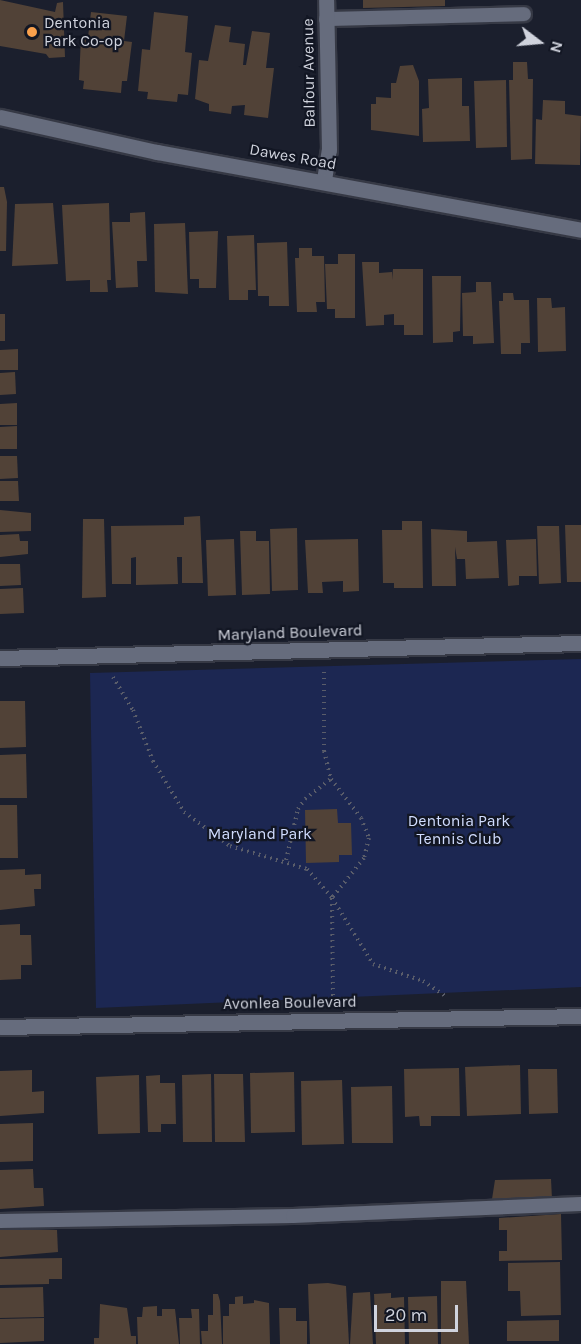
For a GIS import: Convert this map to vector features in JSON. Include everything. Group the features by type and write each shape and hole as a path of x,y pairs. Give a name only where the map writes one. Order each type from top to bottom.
{"street":[{"name":"Balfour Avenue","path":"324,180 329,150 326,0"},
{"name":"Dawes Road","path":"0,117 157,152 324,180 581,230"},
{"name":"Maryland Boulevard","path":"0,658 581,643"},
{"name":"Avonlea Boulevard","path":"0,1027 581,1016"}],"lane":[{"path":"326,20 524,14"},
{"path":"0,1221 293,1216 581,1204"}],"path":[{"path":"324,650 324,751 331,780 361,818 369,838 364,858 333,898 333,1021"},
{"path":"111,656 111,675 133,710 153,761 184,812 230,846 286,860 307,869 333,898 373,964 439,989 452,1002 453,1018"},
{"path":"286,860 298,809 305,799 331,780"}],"green space":[{"name":"Maryland Park","path":"581,659 581,987 96,1008 90,673"}],"building":[{"name":"Dentonia Park Co-op","path":"0,0 55,12 57,3 63,2 65,57 49,58 46,54 0,46"},
{"path":"363,0 445,0 445,6 363,8"},
{"path":"91,12 127,16 124,41 132,42 127,81 122,81 121,93 83,89 84,81 79,80 81,37 88,37"},
{"path":"154,12 188,16 185,52 192,53 188,95 178,94 177,102 147,99 148,92 138,91 142,49 150,50"},
{"path":"215,25 231,27 229,42 245,44 243,65 246,65 252,31 270,33 266,68 274,68 268,118 244,115 245,105 232,106 231,114 209,111 209,104 195,99 199,60 208,61"},
{"path":"513,62 527,62 528,79 533,79 532,159 511,160 509,80 513,80"},
{"path":"413,65 419,81 419,136 371,130 371,104 376,104 376,97 391,98 391,83 396,83 400,66"},
{"path":"462,78 462,106 469,106 470,141 423,142 422,109 429,108 428,79"},
{"path":"506,80 507,147 476,148 474,81"},
{"path":"543,100 565,101 565,114 581,116 580,165 535,164 536,119 542,120"},
{"path":"0,187 4,187 7,202 6,251 0,251"},
{"path":"53,203 58,264 12,266 15,204"},
{"path":"109,203 111,280 107,280 108,292 90,292 90,280 66,281 62,205"},
{"path":"145,212 147,261 137,261 138,287 116,288 112,222 130,222 130,213"},
{"path":"185,223 188,294 155,292 154,224"},
{"path":"218,231 216,288 199,288 199,279 190,279 189,232"},
{"path":"254,235 256,290 248,290 248,300 229,300 227,236"},
{"path":"287,242 289,306 269,306 269,296 258,296 257,243"},
{"path":"299,248 312,248 312,256 324,256 325,302 316,302 317,312 297,312 295,258 299,258"},
{"path":"338,254 355,254 355,318 335,318 335,309 327,309 325,264 338,264"},
{"path":"362,262 379,262 379,273 392,272 392,280 393,269 423,269 423,335 404,335 404,325 394,325 394,314 384,315 384,325 366,326"},
{"path":"432,276 461,276 460,331 453,332 453,342 433,343"},
{"path":"476,282 491,282 494,343 473,344 473,336 463,336 462,293 476,292"},
{"path":"503,293 513,293 514,300 529,300 530,343 521,343 521,354 501,354 499,301 503,301"},
{"path":"537,298 551,298 552,308 565,307 566,351 538,352"},
{"path":"0,314 5,314 5,341 0,341"},
{"path":"18,349 18,370 0,370 0,350"},
{"path":"15,372 16,394 0,395 0,373"},
{"path":"17,403 17,425 0,425 0,404"},
{"path":"17,426 17,449 0,449 0,427"},
{"path":"0,456 17,456 18,478 0,479"},
{"path":"0,481 18,481 19,501 0,501"},
{"path":"0,510 31,513 31,531 0,532"},
{"path":"200,516 203,583 182,583 182,557 177,557 178,584 136,585 136,557 131,558 131,584 112,584 111,526 184,525 184,517"},
{"path":"83,519 104,519 106,597 82,598"},
{"path":"402,521 422,521 423,588 394,588 394,583 383,583 382,530 402,530"},
{"path":"565,525 581,525 581,582 567,582"},
{"path":"537,526 559,526 561,583 539,584"},
{"path":"297,528 298,590 272,591 270,529"},
{"path":"431,529 467,531 467,542 497,541 499,578 466,579 465,559 457,559 455,547 456,586 432,586"},
{"path":"240,531 256,531 256,541 269,541 270,594 242,595"},
{"path":"19,534 20,541 28,541 28,554 0,557 0,535"},
{"path":"234,539 236,595 208,596 206,540"},
{"path":"358,539 359,591 343,592 343,581 322,582 323,593 308,593 305,540"},
{"path":"536,539 537,576 519,576 519,585 508,586 506,540"},
{"path":"0,564 20,564 21,585 0,586"},
{"path":"23,588 24,613 0,614 0,589"},
{"path":"0,701 25,701 26,747 0,748"},
{"path":"26,754 27,798 0,798 0,755"},
{"path":"0,805 17,805 18,858 0,858"},
{"path":"337,809 338,823 351,823 352,855 339,855 339,862 306,863 305,810"},
{"path":"25,869 25,875 41,874 41,889 34,889 35,906 0,910 0,870"},
{"path":"20,924 20,935 31,935 32,965 21,965 21,979 0,980 0,925"},
{"path":"520,1065 521,1114 467,1116 465,1067"},
{"path":"459,1068 460,1116 431,1116 431,1126 420,1126 419,1116 405,1117 404,1069"},
{"path":"528,1069 557,1069 558,1113 529,1114"},
{"path":"32,1070 32,1092 44,1091 44,1113 0,1116 0,1071"},
{"path":"294,1072 295,1132 251,1133 250,1073"},
{"path":"211,1074 212,1142 183,1142 182,1075"},
{"path":"214,1074 243,1074 245,1142 215,1142"},
{"path":"139,1075 140,1133 98,1134 96,1077"},
{"path":"160,1075 160,1083 175,1083 176,1124 161,1124 161,1132 148,1132 146,1076"},
{"path":"342,1080 344,1144 302,1145 301,1081"},
{"path":"392,1086 393,1143 352,1143 351,1087"},
{"path":"33,1123 33,1161 0,1162 0,1124"},
{"path":"33,1169 34,1188 43,1188 44,1206 0,1209 0,1170"},
{"path":"551,1179 552,1199 492,1199 495,1180"},
{"path":"561,1214 562,1260 499,1261 499,1251 507,1251 507,1230 499,1230 499,1218"},
{"path":"0,1229 57,1230 58,1252 0,1257"},
{"path":"62,1258 62,1279 49,1279 49,1284 0,1285 0,1259"},
{"path":"560,1262 561,1315 521,1316 520,1291 508,1291 508,1263"},
{"path":"441,1281 466,1281 469,1344 441,1344"},
{"path":"328,1283 346,1286 349,1344 310,1344 308,1284"},
{"path":"43,1287 44,1317 0,1318 0,1288"},
{"path":"370,1292 373,1344 350,1344 353,1293"},
{"path":"391,1293 391,1298 404,1297 405,1344 376,1344 374,1294"},
{"path":"213,1294 218,1294 220,1301 222,1344 202,1344 201,1331 208,1331 208,1315 213,1315"},
{"path":"243,1296 243,1304 254,1303 254,1300 269,1303 270,1344 223,1344 223,1316 229,1316 229,1304 235,1304 235,1297"},
{"path":"437,1296 438,1344 409,1344 408,1297"},
{"path":"100,1304 127,1308 131,1336 136,1336 136,1344 94,1344 94,1338 99,1338"},
{"path":"157,1306 157,1316 162,1316 162,1309 175,1309 179,1344 138,1344 137,1317 142,1317 143,1307"},
{"path":"279,1308 296,1308 296,1321 307,1321 307,1344 280,1344"},
{"path":"191,1309 199,1309 200,1344 180,1344 179,1318 192,1318"},
{"path":"44,1318 44,1341 0,1343 0,1319"},
{"path":"559,1320 559,1341 507,1341 507,1321"}],"place":[{"name":"Dentonia Park Co-op","path":"32,32"}],"park label":[{"name":"Dentonia Park Tennis Club","path":"459,830"}]}
